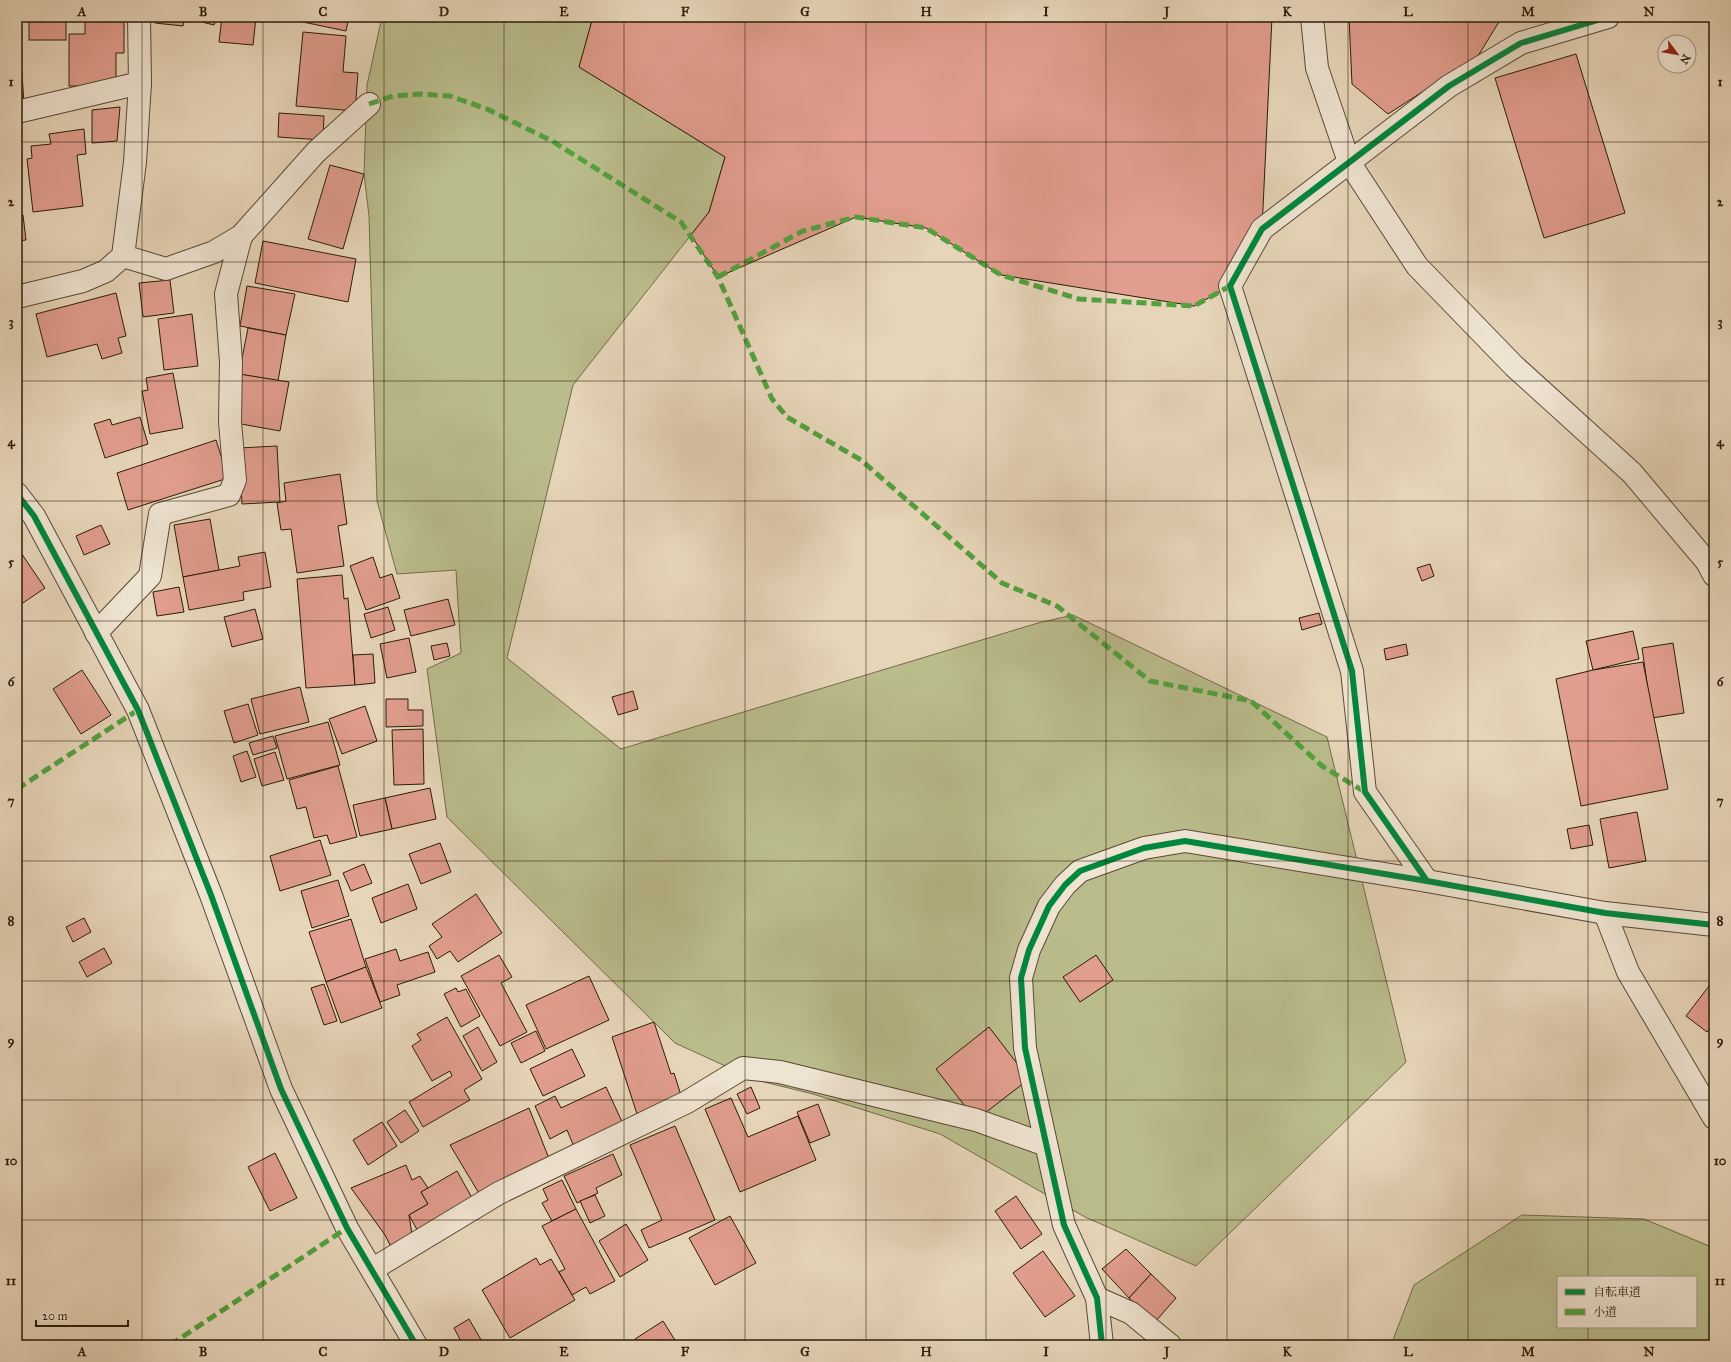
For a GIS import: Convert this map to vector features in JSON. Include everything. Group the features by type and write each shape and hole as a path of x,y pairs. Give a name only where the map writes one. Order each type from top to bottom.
{"street":[{"path":"17,298 83,282 106,271 123,256 135,162 140,84 139,17"},
{"path":"1312,17 1317,68 1350,162 1416,266 1514,366 1632,473 1707,562 1714,575"},
{"path":"1427,881 1365,792 1352,671 1230,286 1262,230 1449,86 1521,43 1608,17"},
{"path":"17,112 140,84"},
{"path":"123,256 166,269 214,252 241,236 316,152 369,104"},
{"path":"96,633 150,576 160,514 229,495 235,480 230,422 231,362 226,294 241,236"},
{"path":"17,494 34,516 141,717 211,895 281,1089 347,1228 373,1269 416,1345"},
{"path":"1102,1345 1097,1298 1064,1224 1046,1146 1025,1048 1021,978 1029,950 1049,906 1065,885 1080,871 1144,848 1185,841 1427,881 1605,913 1714,926"},
{"path":"1605,913 1628,972 1714,1118"},
{"path":"373,1269 499,1193 687,1102 743,1068 780,1072 976,1120 1046,1146"},
{"path":"1097,1298 1131,1313 1170,1345"}],"green space":[{"path":"382,17 593,17 579,67 725,157 709,212 573,385 507,658 621,749 1038,623 1073,615 1327,737 1406,1062 1196,1266 1085,1217 940,1134 813,1094 756,1080 675,1043 447,817 427,669 461,653 456,570 397,574 377,501 369,216 364,174 367,85"},
{"path":"1522,1215 1644,1219 1714,1248 1714,1345 1391,1345 1414,1285"}],"building":[{"path":"29,17 66,17 66,40 29,40"},
{"path":"85,17 124,17 124,53 116,53 116,86 69,86 69,34 85,34"},
{"path":"156,17 185,17 183,26 155,23"},
{"path":"204,17 217,17 214,25 202,22"},
{"path":"222,17 256,17 253,45 219,42"},
{"path":"279,17 349,17 346,31"},
{"path":"593,17 1272,17 1262,229 1230,286 1194,306 1001,275 926,228 856,217 718,277 691,235 709,212 725,157 579,67"},
{"path":"1349,17 1502,17 1478,56 1388,114 1352,84"},
{"path":"303,32 346,36 343,72 358,73 355,111 296,106"},
{"path":"19,33 24,103 17,103 17,34"},
{"path":"1576,54 1625,213 1544,238 1495,78"},
{"path":"120,107 117,141 92,143 92,110"},
{"path":"279,113 324,116 323,140 278,137"},
{"path":"84,129 86,154 77,155 83,206 33,212 27,159 32,158 31,146 51,144 49,134"},
{"path":"330,165 364,174 343,249 308,239"},
{"path":"23,215 26,240 17,241 17,216"},
{"path":"263,241 356,259 348,302 255,283"},
{"path":"170,280 174,313 143,317 139,283"},
{"path":"247,286 295,294 286,335 240,326"},
{"path":"116,293 126,336 118,338 122,353 102,359 97,344 47,357 36,314"},
{"path":"192,314 198,366 164,370 158,319"},
{"path":"248,328 286,335 278,381 239,374"},
{"path":"173,373 183,428 150,434 142,391 148,390 146,378"},
{"path":"239,374 289,382 280,431 230,422"},
{"path":"140,417 148,444 105,458 94,424 110,419 112,425"},
{"path":"216,440 228,478 128,510 117,473"},
{"path":"277,446 280,502 242,504 239,448"},
{"path":"340,474 347,524 338,526 344,566 297,573 291,529 281,530 277,503 286,501 284,483"},
{"path":"210,519 219,570 183,577 174,525"},
{"path":"101,525 110,544 84,555 76,536"},
{"path":"17,547 45,588 17,607"},
{"path":"265,552 271,587 243,592 244,600 189,610 183,577 240,566 238,557"},
{"path":"373,557 380,578 392,574 400,598 366,610 350,566"},
{"path":"1430,564 1434,576 1422,581 1417,568"},
{"path":"342,575 344,599 348,598 355,685 306,688 297,579"},
{"path":"179,587 184,612 157,616 153,592"},
{"path":"448,599 455,625 411,636 404,610"},
{"path":"388,607 395,630 371,638 364,614"},
{"path":"255,609 263,639 232,647 224,617"},
{"path":"1319,613 1322,624 1302,630 1299,618"},
{"path":"1633,631 1639,659 1593,670 1586,641"},
{"path":"409,638 416,672 387,678 380,644"},
{"path":"447,643 450,656 434,660 431,646"},
{"path":"1673,643 1684,713 1652,718 1642,648"},
{"path":"1406,644 1408,655 1386,660 1384,649"},
{"path":"373,654 375,683 355,685 353,655"},
{"path":"1643,662 1668,789 1581,806 1556,679 1593,670"},
{"path":"82,670 111,715 81,734 53,689"},
{"path":"300,687 309,722 260,734 251,699"},
{"path":"633,691 638,709 618,715 612,697"},
{"path":"386,699 408,699 408,710 423,710 423,726 386,727"},
{"path":"248,704 258,735 234,743 224,711"},
{"path":"365,706 377,741 342,754 329,719"},
{"path":"328,722 340,765 287,779 275,736"},
{"path":"423,729 424,784 394,785 392,730"},
{"path":"273,736 277,748 253,755 249,743"},
{"path":"247,751 256,777 241,782 233,756"},
{"path":"275,752 284,780 262,786 254,759"},
{"path":"338,766 357,837 330,844 327,835 314,838 306,807 297,809 289,780"},
{"path":"430,788 436,819 392,829 385,798"},
{"path":"385,798 392,829 360,836 353,805"},
{"path":"1637,812 1646,861 1609,868 1600,819"},
{"path":"1589,825 1593,845 1571,849 1567,829"},
{"path":"320,840 331,875 280,891 270,856"},
{"path":"440,843 451,872 421,884 409,854"},
{"path":"364,864 372,883 351,891 343,873"},
{"path":"338,880 349,916 312,928 301,891"},
{"path":"408,884 417,909 381,923 372,898"},
{"path":"476,894 502,933 458,962 450,951 437,959 429,946 442,937 432,924"},
{"path":"84,918 91,932 73,942 66,927"},
{"path":"351,919 366,967 326,982 309,932"},
{"path":"104,948 112,963 87,977 79,962"},
{"path":"396,949 400,961 428,952 435,972 397,985 400,995 380,1002 365,959"},
{"path":"499,955 512,977 501,983 527,1032 500,1046 461,976"},
{"path":"1096,955 1113,980 1080,1002 1063,977"},
{"path":"366,967 382,1008 341,1023 326,982"},
{"path":"589,976 609,1020 546,1049 526,1005"},
{"path":"324,984 337,1021 324,1025 311,988"},
{"path":"1709,986 1714,990 1714,1022 1707,1032 1686,1016"},
{"path":"456,988 458,992 466,989 480,1016 461,1027 444,994"},
{"path":"447,1017 482,1079 464,1090 470,1100 423,1127 409,1102 452,1076 450,1071 432,1081 412,1046 421,1040 417,1034"},
{"path":"654,1022 671,1074 674,1073 683,1102 638,1117 612,1037"},
{"path":"478,1027 497,1062 482,1071 463,1036"},
{"path":"989,1027 1029,1079 976,1120 936,1069"},
{"path":"536,1031 545,1051 521,1063 511,1043"},
{"path":"572,1049 585,1076 543,1096 530,1069"},
{"path":"606,1087 624,1126 575,1149 567,1130 550,1139 535,1106 555,1096 561,1108"},
{"path":"751,1087 760,1108 747,1114 737,1094"},
{"path":"731,1098 748,1137 798,1116 816,1160 740,1192 705,1109"},
{"path":"818,1104 830,1135 810,1143 797,1112"},
{"path":"529,1108 550,1161 480,1195 450,1145"},
{"path":"405,1110 419,1131 401,1143 387,1122"},
{"path":"382,1122 397,1146 368,1165 353,1140"},
{"path":"675,1126 715,1220 649,1248 641,1230 662,1220 630,1145"},
{"path":"275,1153 297,1198 270,1211 248,1167"},
{"path":"613,1154 622,1175 596,1188 598,1193 577,1203 564,1176"},
{"path":"406,1165 412,1180 420,1176 428,1188 421,1192 428,1204 409,1215 413,1241 393,1251 385,1235 351,1188"},
{"path":"457,1171 476,1205 421,1237 409,1215 428,1204 421,1192"},
{"path":"562,1180 576,1209 552,1221 542,1203 548,1200 543,1189"},
{"path":"595,1195 605,1216 590,1223 580,1201"},
{"path":"1016,1196 1042,1234 1021,1249 995,1211"},
{"path":"576,1209 615,1281 590,1294 586,1287 572,1295 559,1272 565,1269 542,1226"},
{"path":"730,1216 756,1263 715,1285 689,1238"},
{"path":"626,1224 648,1260 620,1277 599,1241"},
{"path":"1126,1249 1151,1274 1129,1298 1102,1269"},
{"path":"1043,1251 1075,1296 1045,1317 1013,1273"},
{"path":"536,1258 540,1265 551,1259 575,1300 510,1338 482,1290"},
{"path":"1151,1274 1176,1298 1155,1322 1129,1298"},
{"path":"469,1319 484,1345 463,1345 454,1328"},
{"path":"663,1321 678,1345 638,1345 635,1339"}],"marked path":[{"path":"369,104 393,96 420,94 450,96 487,109 552,141 681,222 718,277 772,399 787,417 861,460 1002,583 1057,606 1150,681 1251,701 1322,766 1365,792"},
{"path":"718,277 803,231 856,217 926,228 1001,275 1079,299 1194,306 1230,286"},
{"path":"17,789 138,710"},
{"path":"170,1345 347,1228"}],"cycle path":[{"path":"1427,881 1365,792 1352,671 1230,286 1262,229 1449,86 1521,43 1608,17"},
{"path":"17,494 34,516 138,710 211,895 281,1089 347,1228 416,1345"},
{"path":"1102,1345 1097,1298 1064,1225 1025,1048 1021,978 1029,950 1049,906 1065,885 1080,871 1144,848 1185,841 1427,881 1605,913 1714,925"}]}
